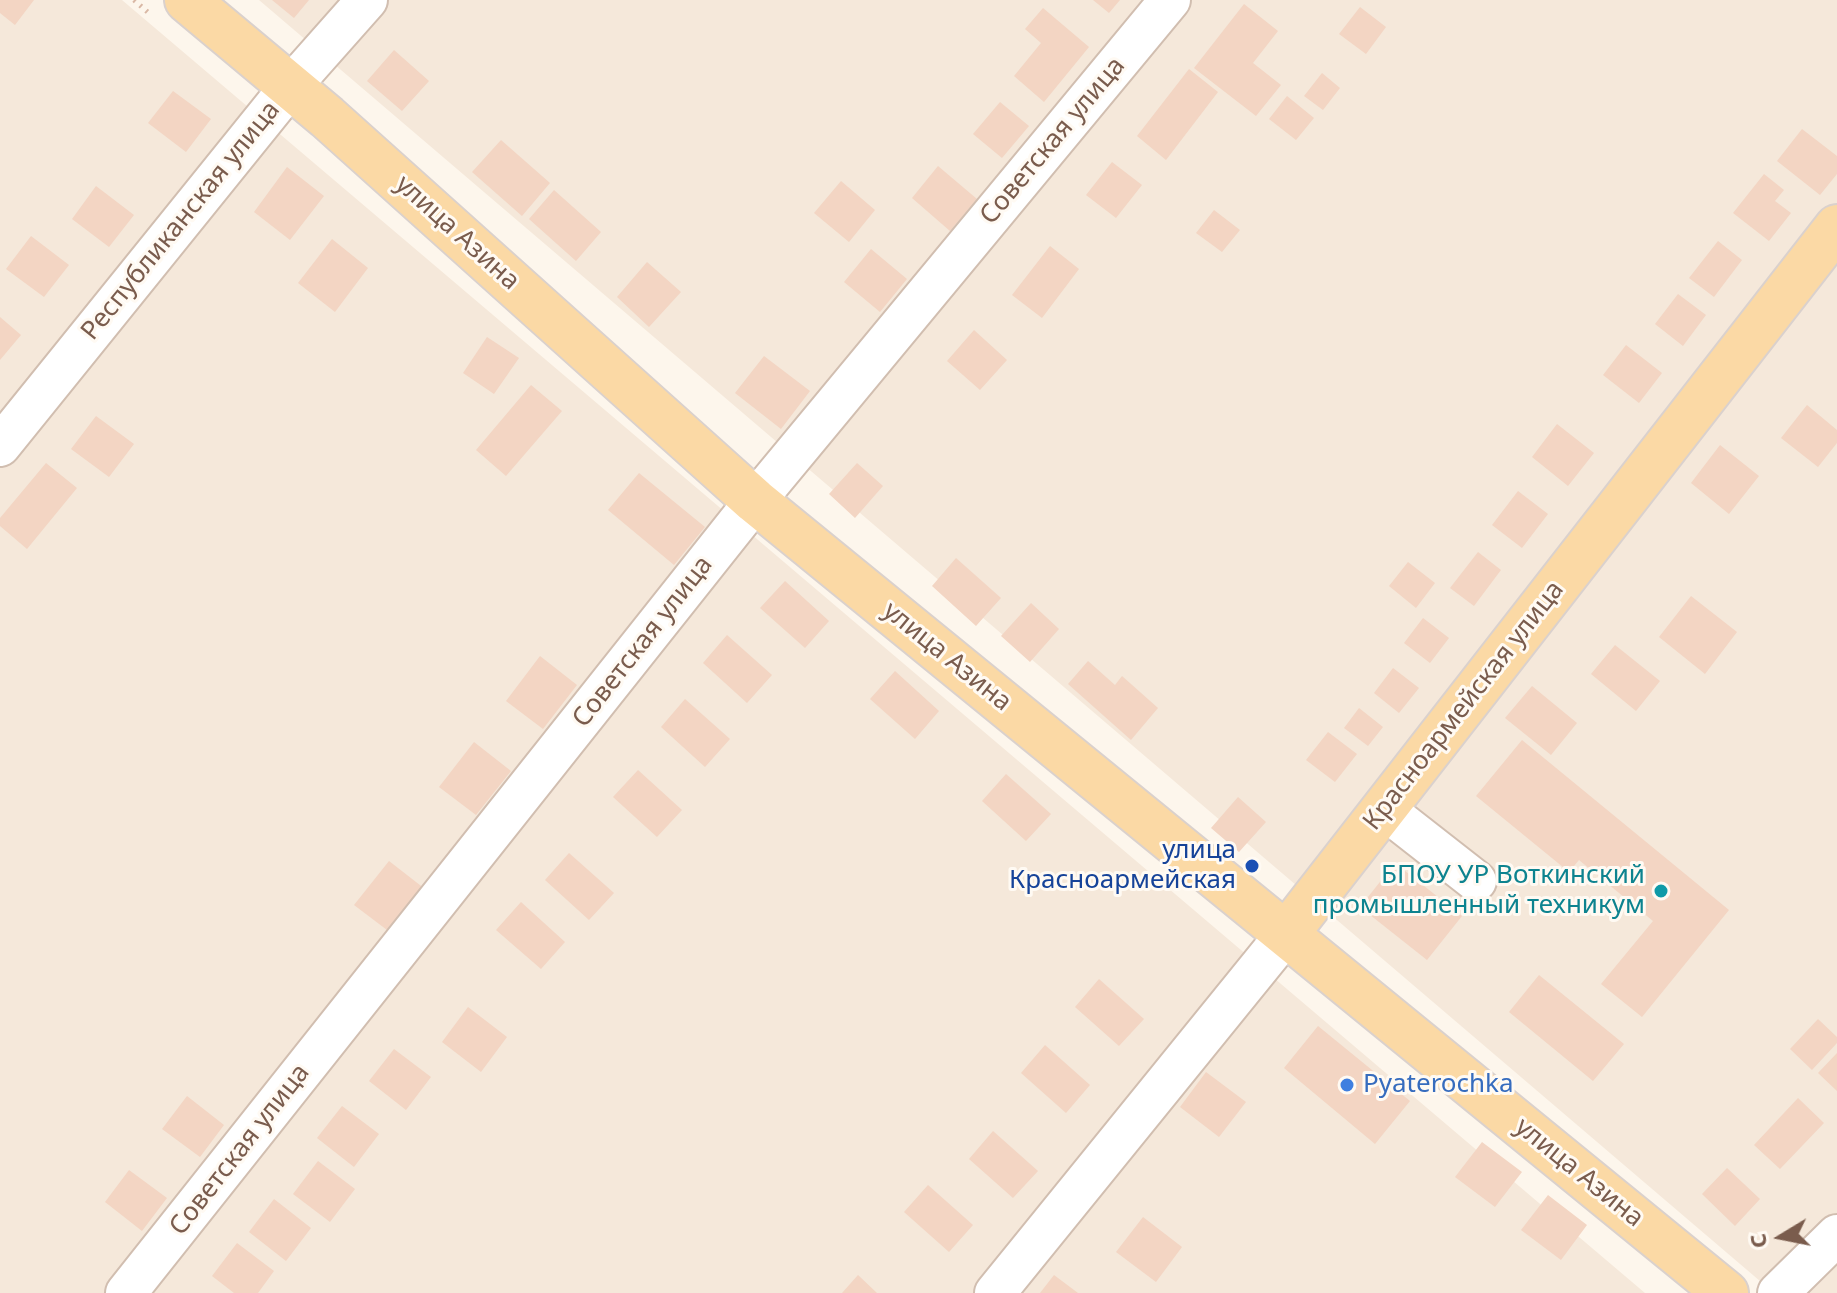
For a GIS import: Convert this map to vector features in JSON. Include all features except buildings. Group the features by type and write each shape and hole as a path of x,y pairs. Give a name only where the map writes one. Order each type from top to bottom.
{"main road":[{"name":"улица Азина","path":"187,0 327,117 755,501 1726,1293"},
{"name":"Красноармейская улица","path":"1287,933 1837,227"}],"street":[{"name":"Республиканская улица","path":"0,446 289,88 367,0"},
{"name":"Советская улица","path":"126,1293 755,501 1170,0"},
{"path":"1384,809 1476,881"},
{"name":"Красноармейская улица","path":"995,1293 1287,933"},
{"path":"1778,1293 1837,1235"}],"shaded area":[{"path":"0,0 122,0 1645,1293 0,1293"},
{"path":"259,0 1837,0 1837,1293 1774,1293"}],"place":[{"name":"улица Красноармейская","path":"1252,866"},
{"name":"БПОУ УР Воткинский промышленный техникум","path":"1661,891"},
{"name":"Pyaterochka","path":"1347,1085"}]}
